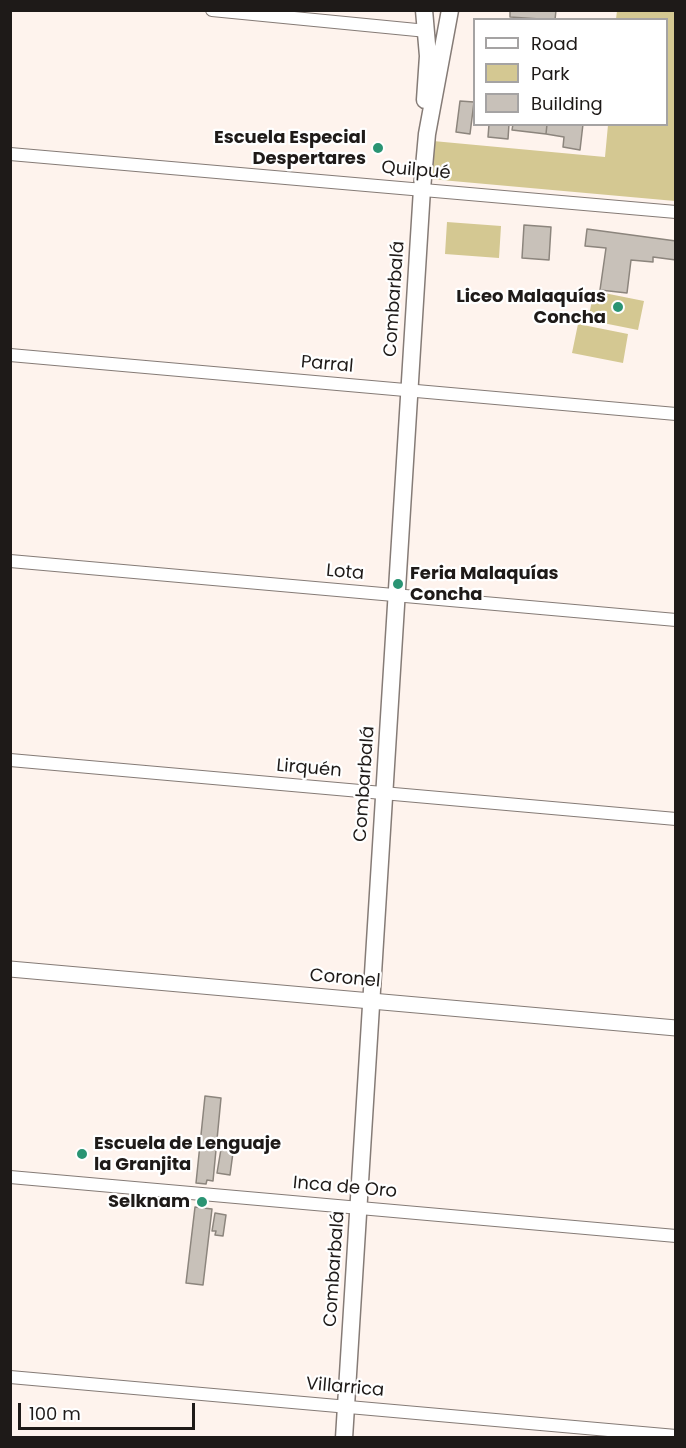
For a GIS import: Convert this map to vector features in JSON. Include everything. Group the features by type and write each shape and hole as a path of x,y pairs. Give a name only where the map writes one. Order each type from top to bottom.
{"main road":[{"name":"Combarbalá","path":"426,10 427,134"},
{"path":"426,10 438,14 449,10"},
{"name":"Combarbalá","path":"344,1437 422,189 427,134 449,10"}],"street":[{"path":"212,10 427,31"},
{"name":"Quilpué","path":"10,154 675,212"},
{"name":"Parral","path":"10,355 675,414"},
{"name":"Lota","path":"10,561 675,620"},
{"name":"Lirquén","path":"10,760 675,819"},
{"name":"Coronel","path":"10,969 675,1028"},
{"name":"Inca de Oro","path":"10,1177 675,1236"},
{"name":"Villarrica","path":"10,1377 675,1436"}],"green space":[{"path":"617,11 675,11 675,201 430,179 433,141 605,157 608,126 668,126 668,18 616,18"},
{"path":"447,222 501,226 499,258 445,254"},
{"path":"594,291 644,301 638,330 588,320"},
{"path":"578,324 628,334 623,363 572,353"}],"building":[{"path":"510,10 556,10 555,18 510,17"},
{"path":"460,101 473,102 470,134 456,132"},
{"path":"489,126 509,126 508,139 488,137"},
{"path":"513,126 547,126 546,134 512,130"},
{"path":"547,126 583,126 580,150 563,147 564,137 546,134"},
{"path":"524,225 551,227 549,260 522,258"},
{"path":"587,229 676,241 676,260 653,257 653,262 631,260 627,293 600,290 606,248 585,246"},
{"path":"205,1096 221,1098 213,1181 207,1180 206,1184 196,1183"},
{"path":"222,1143 234,1145 230,1175 217,1173"},
{"path":"195,1207 212,1209 203,1285 186,1283"},
{"path":"215,1213 226,1215 223,1236 215,1235 216,1231 212,1231"}],"place":[{"name":"Escuela Especial Despertares","path":"378,148"},
{"name":"Liceo Malaquías Concha","path":"618,307"},
{"name":"Feria Malaquías Concha","path":"398,584"},
{"name":"Escuela de Lenguaje la Granjita","path":"82,1154"},
{"name":"Selknam","path":"202,1202"}]}
